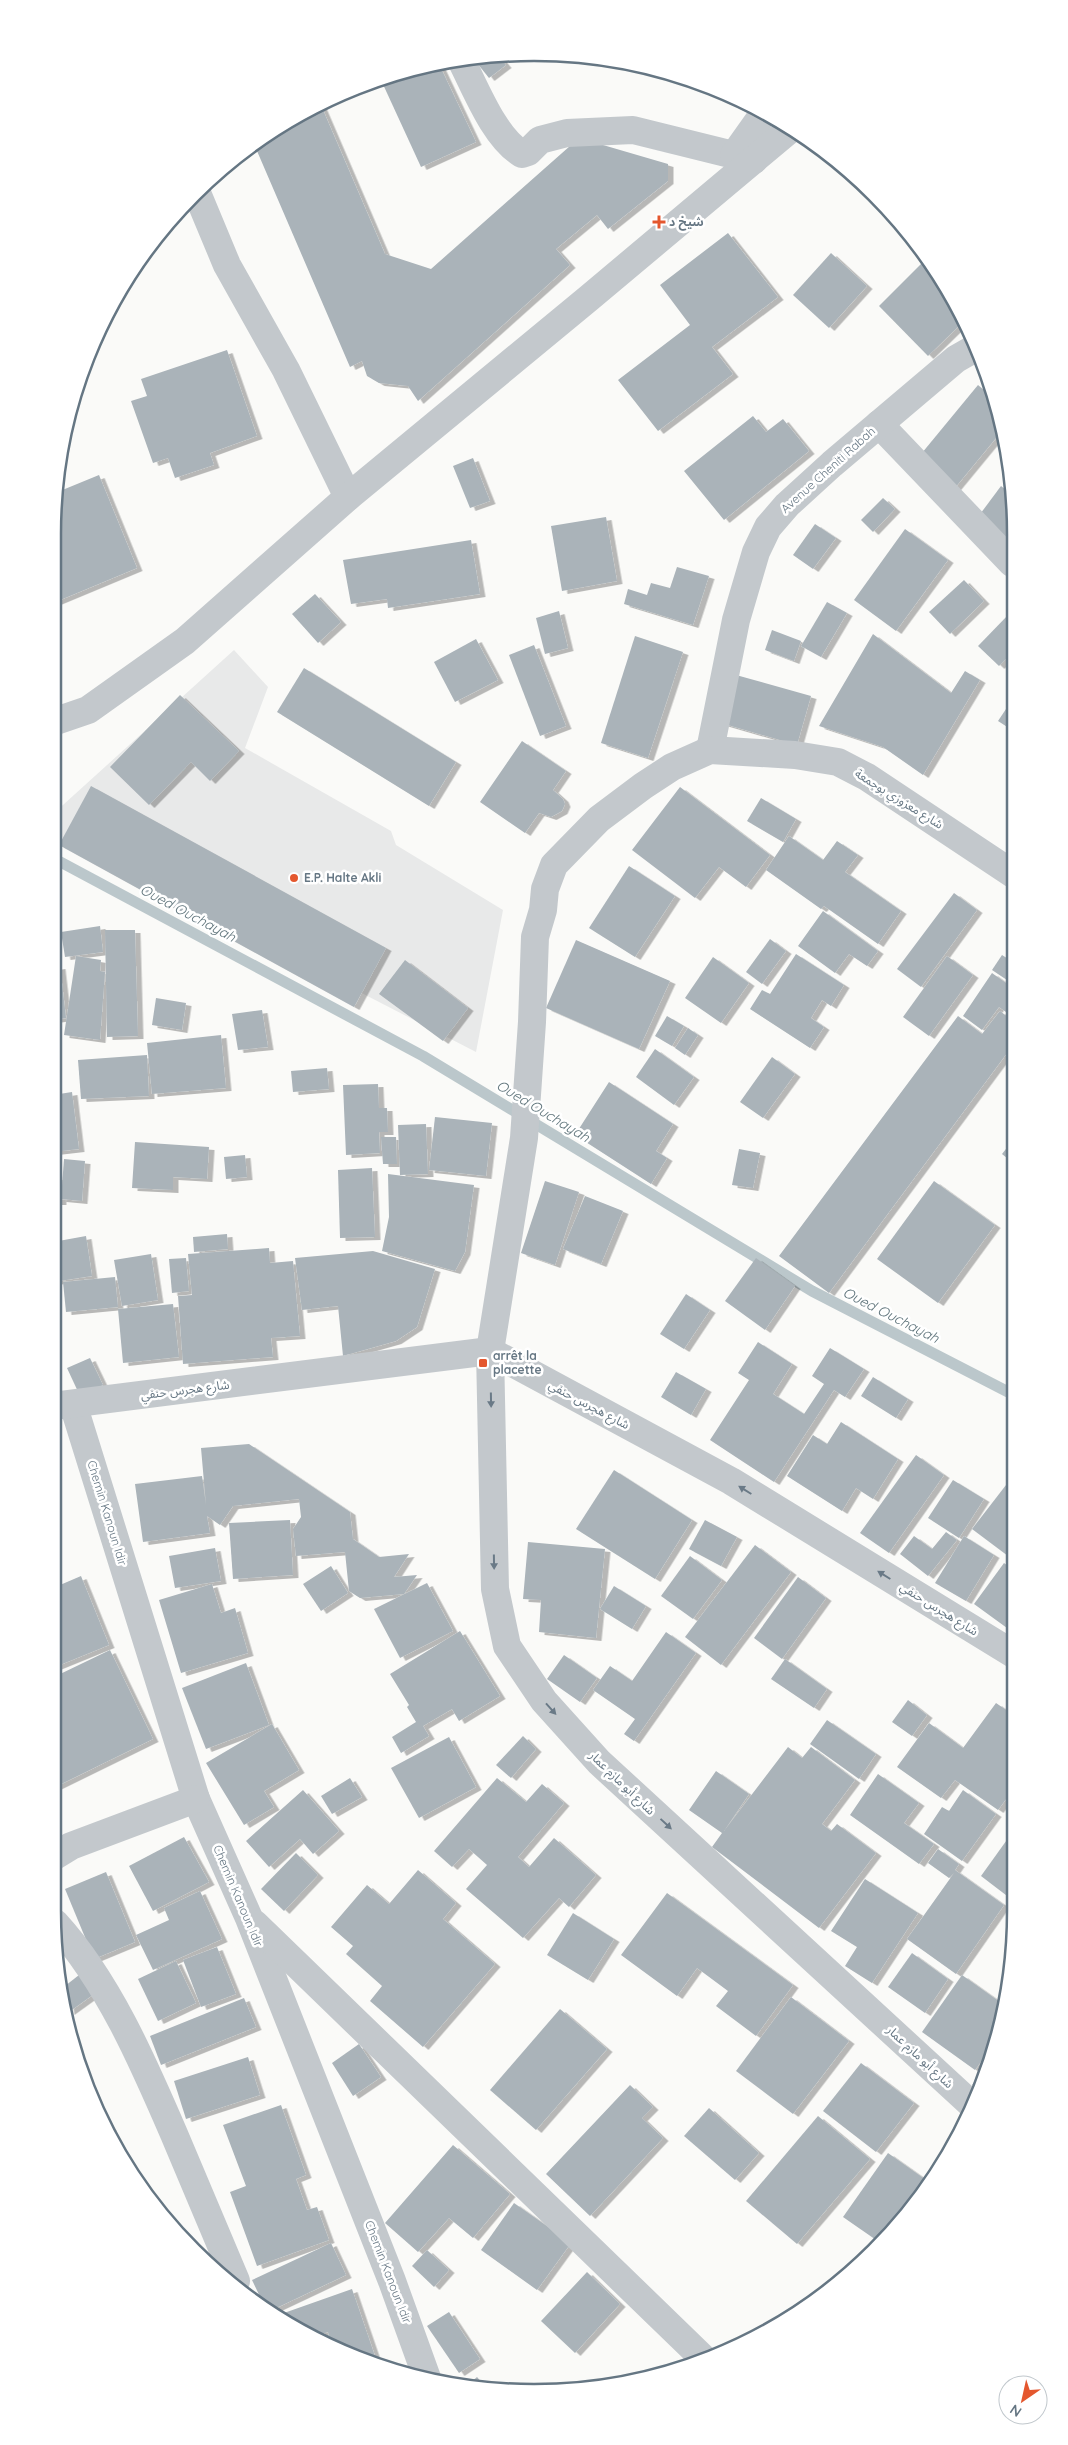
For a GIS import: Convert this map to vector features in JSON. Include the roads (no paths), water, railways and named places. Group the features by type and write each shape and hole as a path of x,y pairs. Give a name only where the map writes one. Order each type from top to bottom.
{"street":[{"path":"464,66 484,107 510,147 522,154 528,152 540,140 567,133 632,130 744,157"},
{"path":"744,157 760,119"},
{"path":"61,719 88,710 185,641 348,497 744,157 784,133"},
{"path":"200,200 228,264 286,370 348,497"},
{"name":"Avenue Cheniti Rabah","path":"710,750 736,620 756,552 768,527 787,505 879,424 956,359 970,351"},
{"path":"879,424 1007,558"},
{"name":"شارع معزوزي بوجمعة","path":"524,1138 532,1022 535,937 543,910 545,889 554,865 599,819 643,786 672,768 710,750 794,755 838,762 867,777 1007,871"},
{"name":"شارع أبو مازم عمار","path":"524,1138 490,1351 495,1589 506,1646 544,1701 599,1762 967,2100"},
{"name":"شارع هجرس حنفي","path":"63,1405 490,1351 730,1481 1007,1650"},
{"name":"Chemin Kanoun Idir","path":"63,1405 196,1799 249,1918 392,2281 424,2371"},
{"path":"61,1852 71,1846 196,1799"},
{"path":"249,1918 698,2354"},
{"path":"62,1931 116,2010 147,2072 234,2276"}],"waterway":[{"name":"Oued Ouchayah","path":"61,862 423,1056 812,1291 1007,1391"}],"place":[{"name":"شيخ د","path":"659,222"},
{"name":"E.P. Halte Akli","path":"294,878"},
{"name":"arrêt la placette","path":"483,1363"}]}
